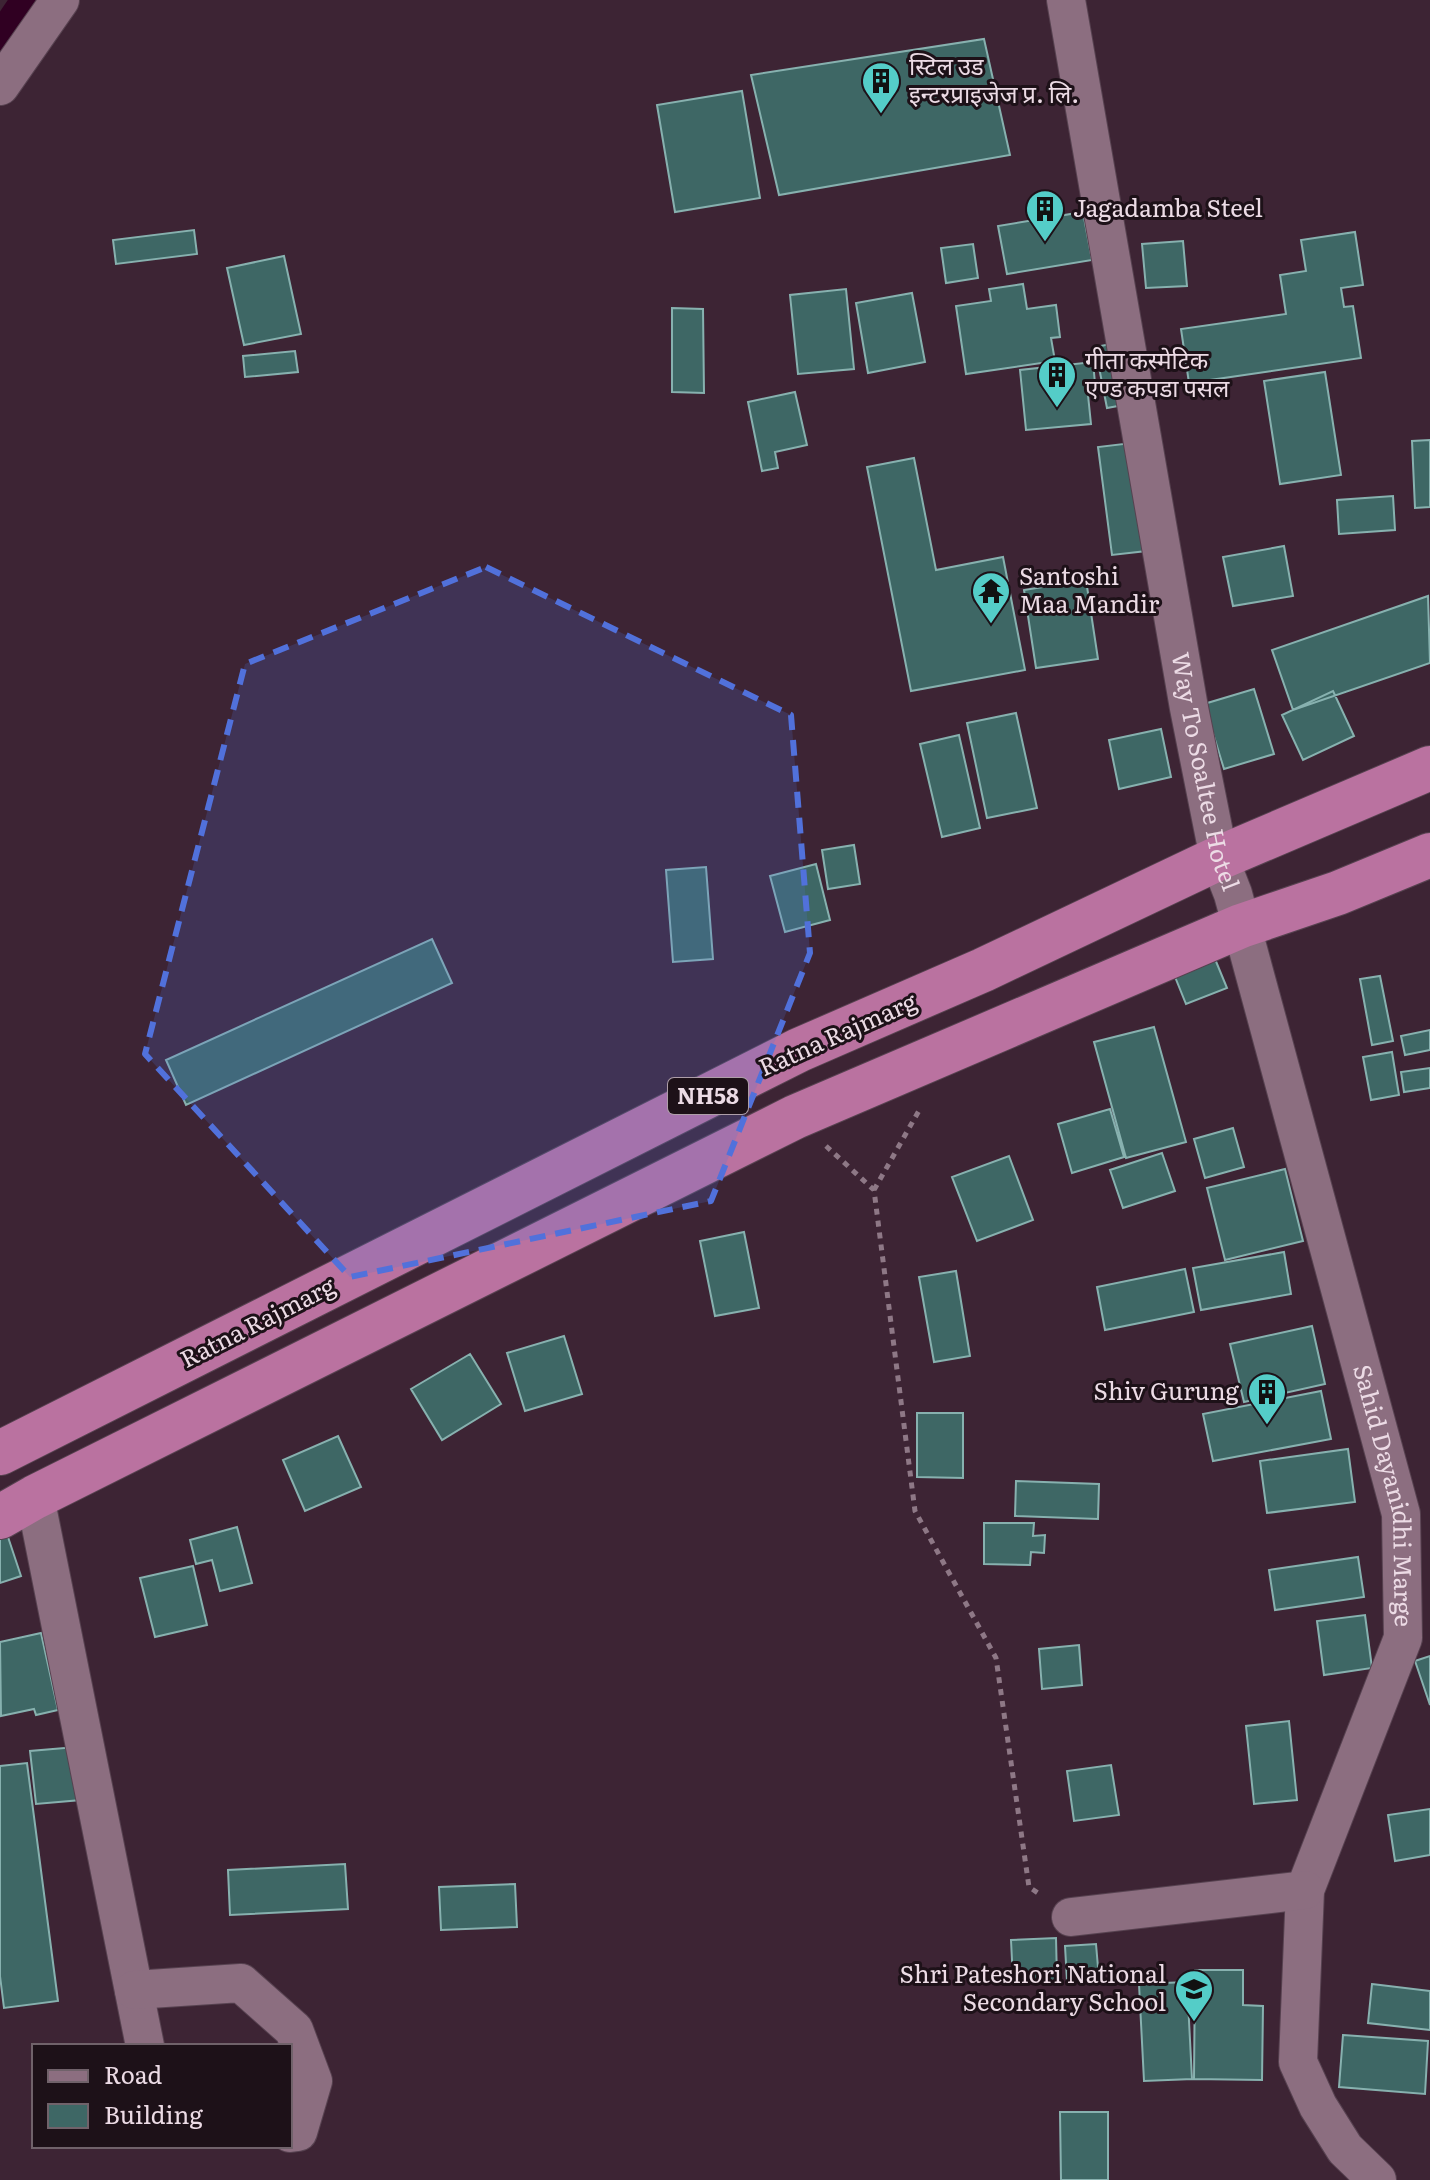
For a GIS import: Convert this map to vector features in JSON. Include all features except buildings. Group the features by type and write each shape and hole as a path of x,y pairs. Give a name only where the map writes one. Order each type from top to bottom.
{"highway":[{"name":"Ratna Rajmarg","path":"0,1453 799,1050 983,970 1219,858 1430,768"},
{"name":"NH58","path":"18,1507 795,1117 1241,926 1338,893 1430,855"}],"street":[{"path":"0,86 60,0"},
{"name":"Way To Soaltee Hotel","path":"1066,0 1187,692 1219,858 1241,926"},
{"name":"Sahid Dayanidhi Marge","path":"1241,926 1401,1514 1403,1638 1305,1890 1298,2062 1318,2106 1345,2149 1377,2180"},
{"path":"18,1507 145,2044"},
{"path":"1071,1917 1305,1890"},
{"path":"134,1990 241,1983 294,2030 313,2081 298,2132 292,2133"}],"path":[{"path":"955,1048 874,1190 915,1511 996,1658 1029,1887 1071,1917"},
{"path":"795,1117 874,1190"}],"highlighted area":[{"path":"486,567 791,715 810,953 711,1201 350,1277 145,1054 245,664"}],"waterway":[{"path":"0,47 32,0"}],"place":[{"name":"स्टिल उड इन्टरप्राइजेज प्र. लि.","path":"881,115"},
{"name":"Jagadamba Steel","path":"1045,243"},
{"name":"गीता कस्मेटिक एण्ड कपडा पसल","path":"1057,409"},
{"name":"Santoshi Maa Mandir","path":"991,625"},
{"name":"Shiv Gurung","path":"1267,1426"},
{"name":"Shri Pateshori National Secondary School","path":"1194,2023"}]}
